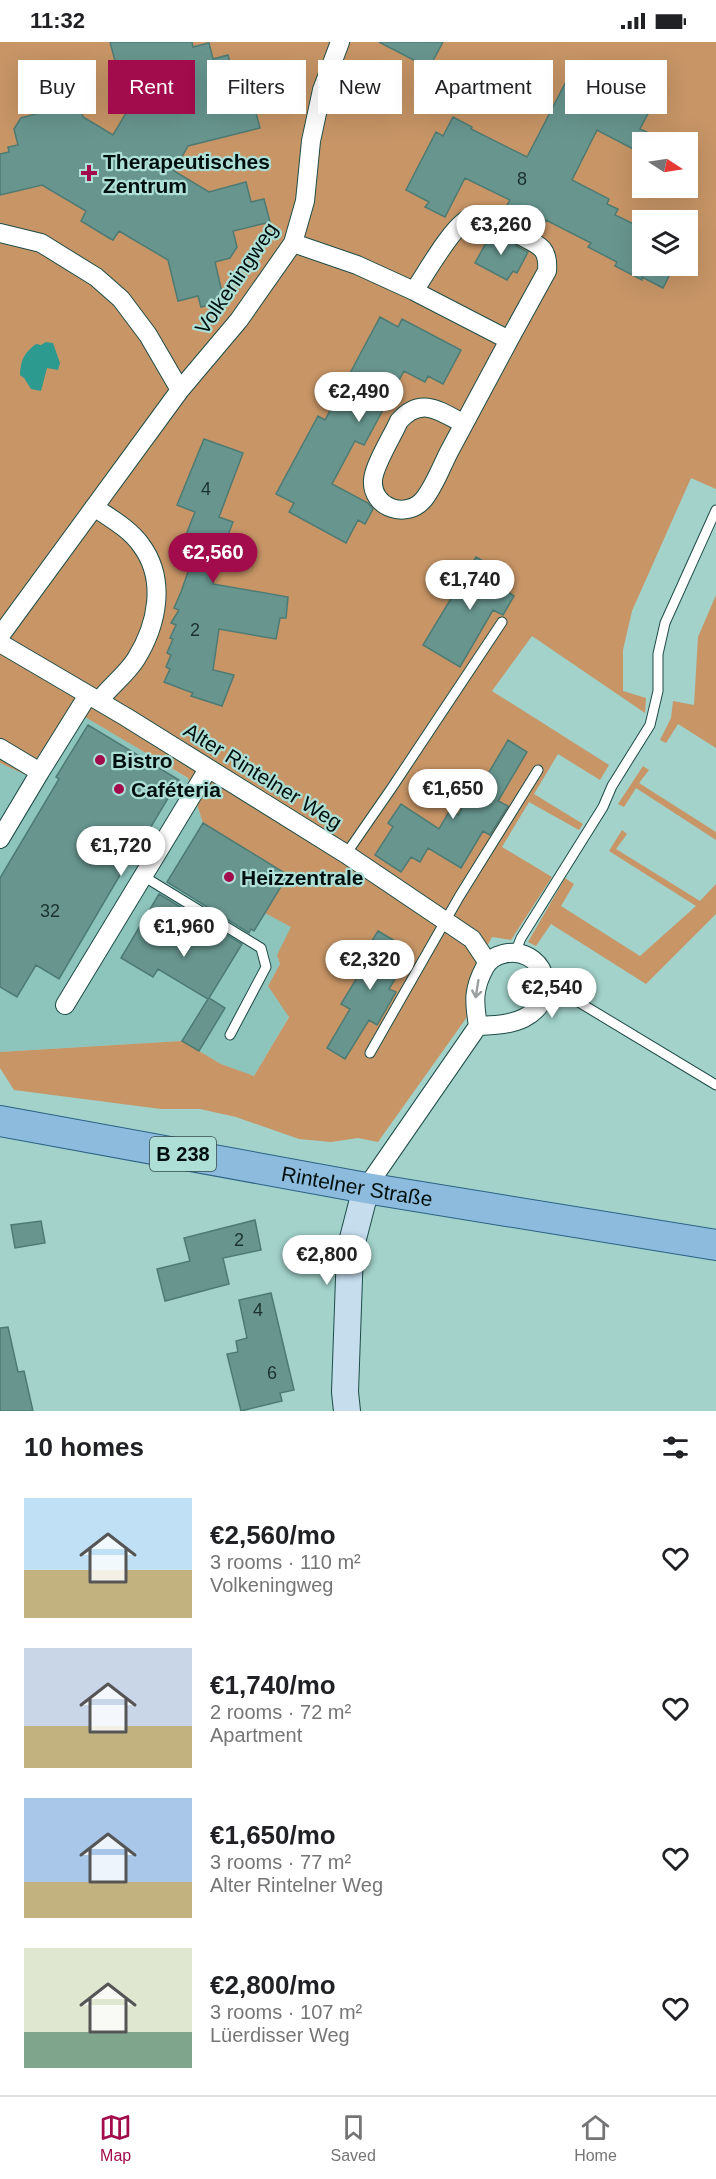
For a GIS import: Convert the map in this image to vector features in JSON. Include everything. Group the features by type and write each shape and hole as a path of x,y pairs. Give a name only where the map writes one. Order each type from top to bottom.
{"main road":[{"name":"Rintelner Straße","path":"0,1121 366,1188 716,1245"},
{"path":"347,1411 345,1392 350,1250 366,1188"}],"street":[{"name":"Volkeningweg","path":"0,636 180,390 240,320 292,243 305,201 311,141 322,90 340,42"},
{"path":"414,291 461,222 473,216 488,217 542,247 548,260 547,271 425,498 419,504 402,510 394,510 379,500 372,483 374,474 399,421 406,414 414,409 433,408 464,424"},
{"path":"0,233 41,243 101,281 132,311 180,390"},
{"path":"292,243 357,265 414,291 509,340"},
{"path":"0,839 40,772 94,698 135,660 146,640 156,613 157,584 151,561 141,544 94,507"},
{"name":"Alter Rintelner Weg","path":"0,643 94,698 346,854 472,939 488,963"},
{"path":"0,748 40,772"},
{"path":"65,1005 208,769"},
{"path":"366,1188 478,1026 475,1007 477,983 488,963 497,955 508,952 533,960 541,969 546,980 547,990 539,1007 524,1018 499,1025 478,1026"}],"lane":[{"path":"516,953 521,938 603,807 612,786 650,725 658,691 658,654 665,623 716,510"},
{"path":"346,854 502,622"},
{"path":"370,1053 446,920 538,770"},
{"path":"143,876 261,948 266,967 230,1035"},
{"path":"547,990 562,992 571,997 716,1085"}],"shaded area":[{"path":"0,42 716,42 716,489 691,478 632,611 623,650 623,691 646,698 645,713 532,636 492,691 609,765 600,780 558,754 534,794 583,824 579,830 529,802 502,847 552,877 511,940 492,937 472,975 467,1017 378,1142 358,1138 331,1142 299,1139 236,1117 200,1109 161,1109 14,1090 0,1068 0,1052 182,1041 221,1064 254,1076 289,1017 268,986 280,964 277,955 291,927 265,913 288,875 203,823 188,778 70,708 26,775 0,763"},
{"path":"716,595 716,748 678,724 666,743 660,740 671,718 673,701 694,705 698,637"},
{"path":"70,707 188,779 203,823 288,875 292,927 277,955 280,964 268,986 289,1016 254,1076 221,1064 182,1041 0,1052 0,763 26,775"},
{"path":"643,766 649,770 639,783 716,832 716,840 636,788 624,807 618,804"},
{"path":"622,830 627,834 616,849 700,901 716,884 716,914 646,984 551,924 536,946 528,942 565,878 574,884 561,906 640,956 696,906 609,851"}],"water":[{"path":"46,342 53,343 60,363 58,370 47,368 41,391 31,389 20,375 22,361 25,354 36,344 41,345"}],"building":[{"name":"Therapeutisches Zentrum","path":"110,42 192,42 193,47 209,43 213,59 228,55 229,60 207,60 207,114 256,114 260,128 188,146 174,171 209,192 246,182 251,202 264,199 270,222 233,231 237,247 230,258 215,262 224,301 201,307 198,296 178,301 168,260 119,231 113,240 109,238 81,221 86,211 42,185 0,195 0,154 9,152 8,147 18,145 14,129 21,118 36,114 82,114 83,117 113,135 126,114 195,114 195,60 115,60"},
{"path":"379,42 443,42 433,60 414,60"},
{"path":"565,84 565,114 648,114 640,129 647,132 632,132 632,148 597,130 572,180 609,199 607,204 618,209 615,215 632,223 632,275 615,266 617,262 588,247 591,243 546,220 539,233 525,226 518,226 503,212 510,200 465,178 445,217 425,207 429,202 406,190 436,132 443,136 453,117 472,127 471,129 527,157 549,114 553,114 553,107"},
{"path":"492,232 502,238 510,238 516,246 528,252 517,273 513,271 507,280 475,263"},
{"path":"634,276 669,276 663,288 642,277 642,280"},
{"path":"380,317 398,327 402,319 461,350 443,384 428,376 425,382 404,371 364,445 355,441 332,484 368,503 373,509 365,524 358,520 346,543 289,512 294,503 276,494 318,416 325,420"},
{"path":"204,439 243,453 219,517 233,522 217,564 213,584 288,597 286,618 280,618 276,639 219,629 213,670 234,675 222,706 191,696 193,693 164,682 170,669 166,667 171,655 167,653 173,639 170,638 176,625 171,623 179,610 174,608 194,555 180,550 195,512 177,505"},
{"path":"476,557 512,578 505,590 514,596 503,615 493,610 460,667 423,645"},
{"path":"88,725 179,780 149,830 147,829 59,979 36,965 17,997 0,987 0,878 59,779 56,777"},
{"path":"508,740 527,752 498,801 508,806 490,835 483,831 461,868 428,848 420,862 411,857 401,872 375,855 393,827 388,823 401,804 439,829 450,810 458,815 475,786 479,789"},
{"name":"Heizzentrale","path":"203,823 288,875 254,931 251,929 249,933 167,882"},
{"path":"159,894 242,944 209,998 225,1008 199,1051 182,1041 208,999 158,969 153,977 121,958"},
{"path":"378,931 412,951 389,989 396,992 377,1025 369,1020 345,1059 327,1048 350,1009 341,1004 360,973 354,970"},
{"path":"255,1220 261,1250 223,1258 229,1284 165,1301 157,1269 190,1261 184,1238"},
{"path":"41,1221 45,1243 15,1248 11,1225"},
{"path":"271,1293 294,1390 280,1393 282,1401 241,1411 227,1354 238,1352 236,1341 247,1338 239,1300"},
{"path":"8,1327 18,1372 24,1371 33,1411 0,1411 0,1328"}],"place":[{"name":"Therapeutisches Zentrum","path":"89,173"},
{"name":"Bistro","path":"100,760"},
{"name":"Caféteria","path":"119,789"},
{"name":"Heizzentrale","path":"229,877"}]}
